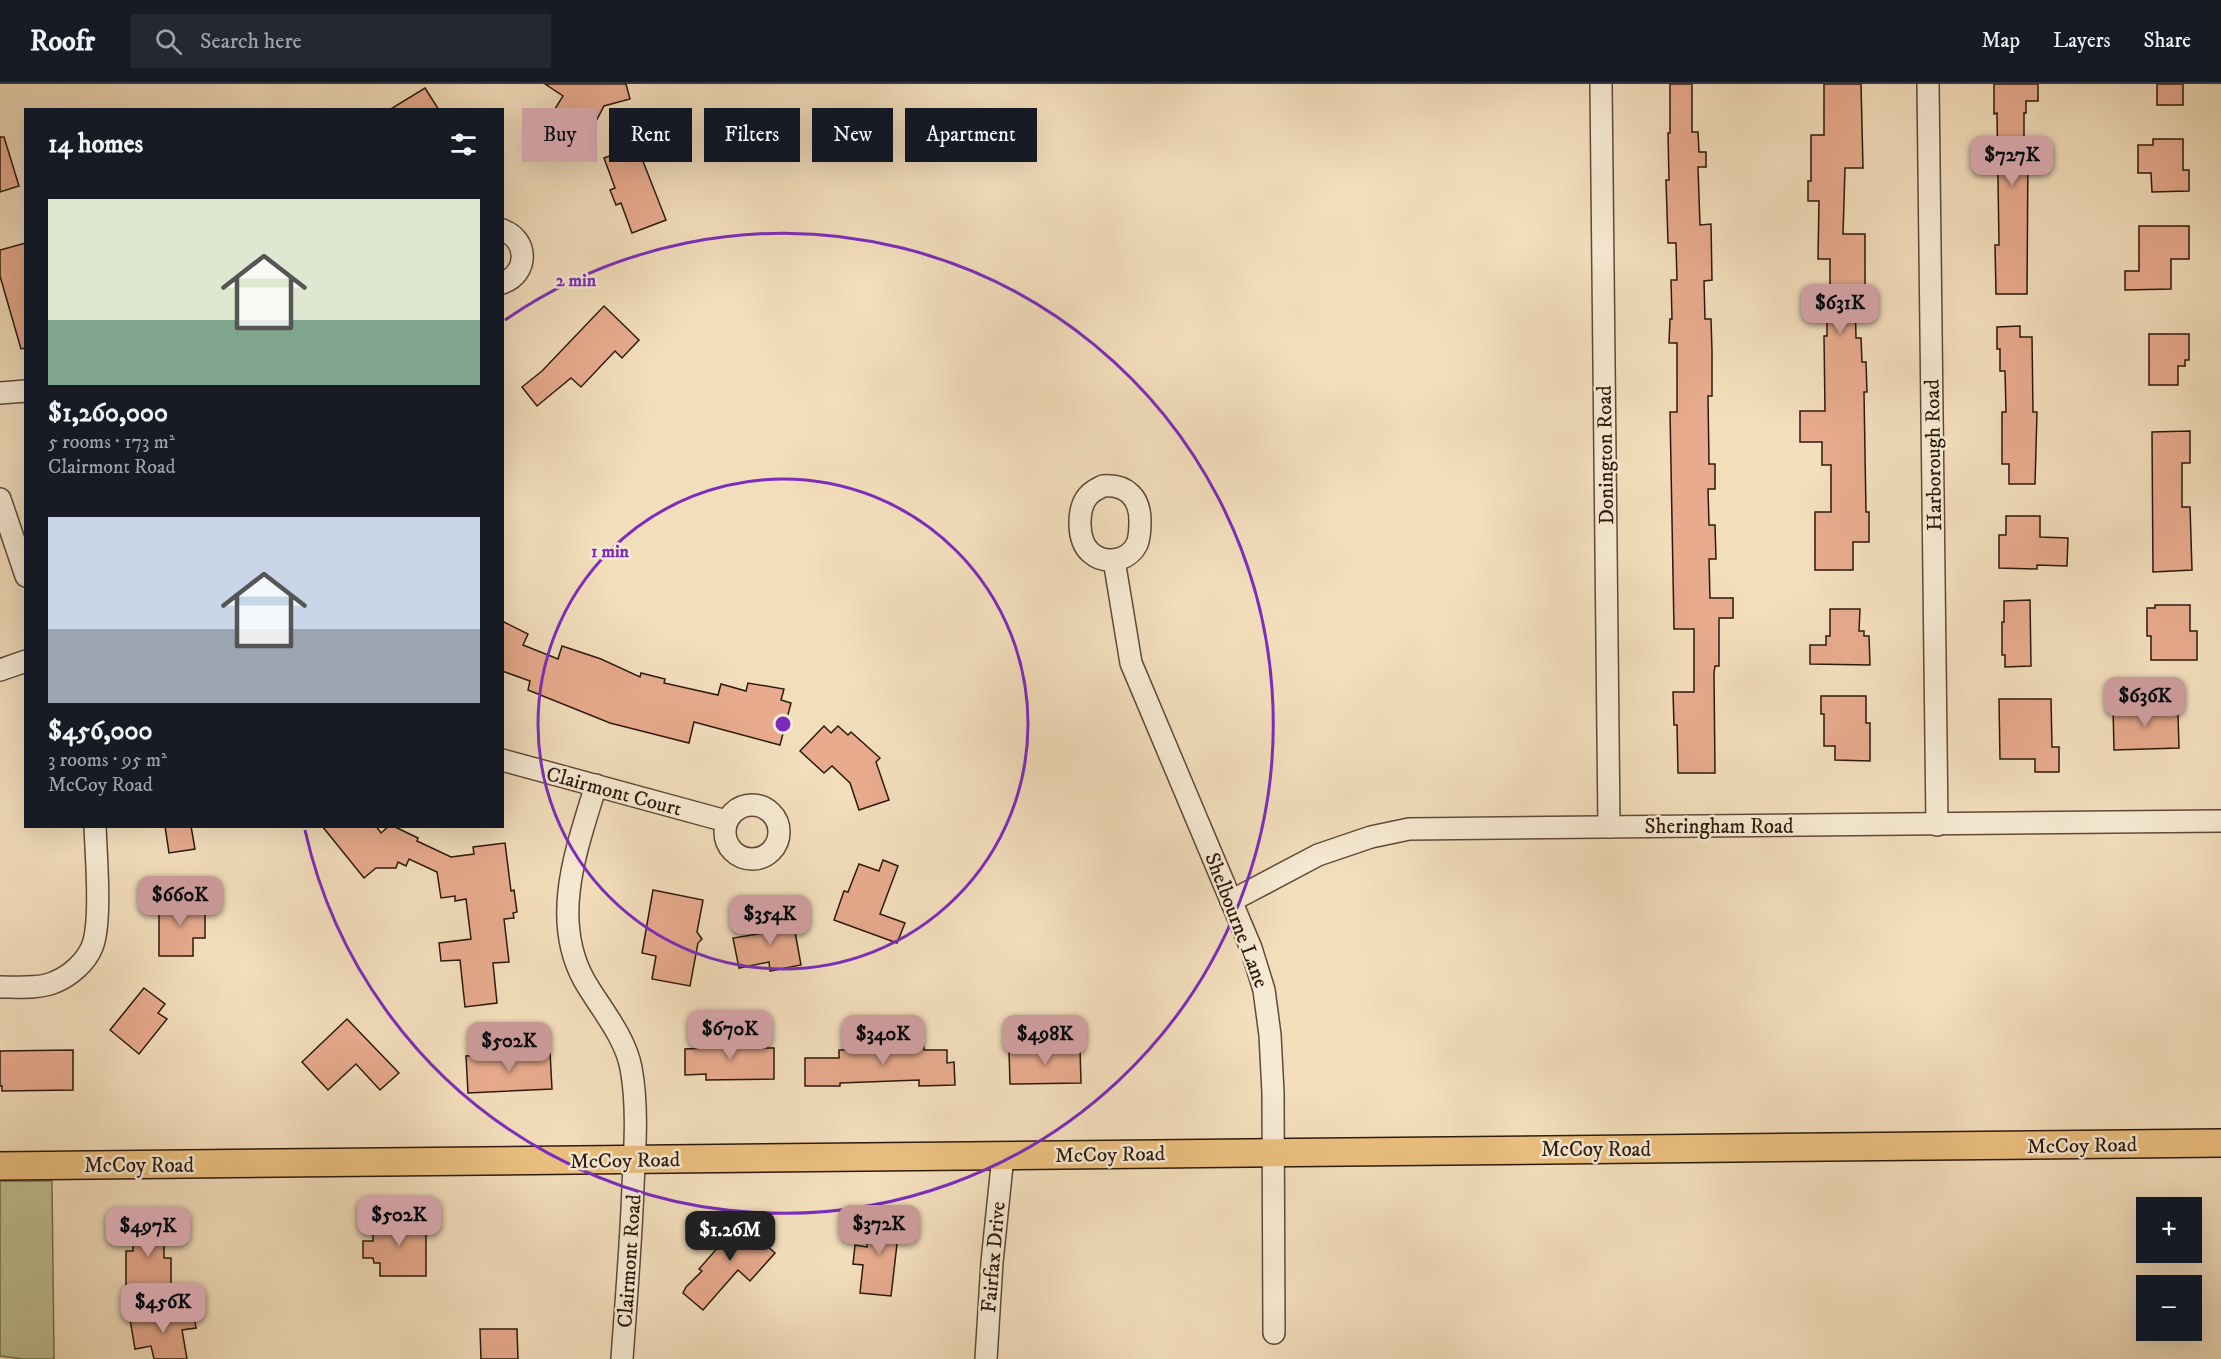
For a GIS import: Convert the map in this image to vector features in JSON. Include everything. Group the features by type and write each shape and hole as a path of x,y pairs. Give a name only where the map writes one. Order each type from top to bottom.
{"main road":[{"name":"McCoy Road","path":"0,1166 2221,1143"}],"street":[{"name":"Donington Road","path":"1601,84 1610,827"},
{"name":"Harborough Road","path":"1928,84 1937,825"},
{"path":"504,231 514,236 519,243 523,260 514,277 504,282"},
{"path":"0,393 24,391"},
{"path":"0,499 24,570"},
{"name":"Shelbourne Lane","path":"1114,560 1131,663 1251,948 1269,1013 1273,1094 1274,1333"},
{"path":"0,670 24,662"},
{"name":"Clairmont Court","path":"504,761 726,821"},
{"name":"Clairmont Road","path":"596,785 572,865 568,895 570,936 579,970 623,1042 631,1069 635,1119 635,1160 622,1359"},
{"name":"Sheringham Road","path":"1231,901 1318,855 1371,837 1409,829 2221,821"},
{"path":"0,987 54,983 78,968 92,947 96,922 95,828"},
{"name":"Fairfax Drive","path":"986,1359 992,1262 1003,1156"}],"green space":[{"path":"0,1181 52,1181 54,1359 0,1356"}],"building":[{"path":"545,84 626,84 630,99 604,106 597,119 597,108 556,108 563,96"},
{"path":"1670,84 1692,84 1692,132 1698,132 1699,152 1706,152 1706,167 1698,167 1700,225 1711,224 1712,280 1704,281 1705,319 1711,319 1712,351 1712,396 1708,396 1709,464 1715,464 1715,489 1708,489 1709,525 1715,525 1716,559 1709,559 1710,598 1733,598 1733,618 1719,618 1719,666 1715,666 1714,673 1715,773 1678,773 1677,725 1674,725 1673,692 1694,692 1694,629 1674,629 1670,412 1677,412 1677,343 1669,343 1670,319 1672,319 1671,280 1677,280 1676,243 1668,243 1666,180 1669,180"},
{"path":"1824,84 1861,84 1863,168 1845,168 1843,234 1865,234 1865,295 1855,295 1856,338 1861,338 1862,362 1866,362 1867,392 1864,392 1866,512 1869,512 1869,542 1853,542 1853,570 1815,570 1815,512 1831,512 1831,465 1822,465 1822,442 1800,442 1800,411 1825,411 1824,336 1827,336 1827,316 1830,316 1830,259 1818,259 1819,201 1808,201 1808,181 1811,181 1811,135 1824,135"},
{"path":"1994,84 2038,84 2038,101 2026,101 2026,113 2024,113 2024,147 2028,148 2027,294 1996,294 1995,245 1999,245 1997,113 1994,114"},
{"path":"2157,84 2183,84 2183,105 2157,105"},
{"path":"425,88 438,108 392,108"},
{"path":"0,137 4,137 19,186 0,192"},
{"path":"2153,139 2183,139 2183,170 2189,170 2189,191 2152,192 2151,173 2138,173 2138,145 2153,145"},
{"path":"609,156 609,162 643,162 666,220 632,233 621,203 616,205 610,190 615,188 604,158"},
{"path":"2139,226 2189,226 2189,259 2171,259 2171,289 2125,290 2125,271 2139,271"},
{"path":"24,244 24,348 21,349 0,276 0,250"},
{"path":"604,306 639,340 622,358 615,351 581,387 571,378 537,406 522,387 542,371"},
{"path":"2020,326 2020,337 2032,337 2033,412 2037,412 2035,484 2009,484 2009,464 2002,464 2002,412 2006,412 2005,371 2000,371 1997,327"},
{"path":"2149,334 2189,334 2189,360 2185,360 2185,366 2178,366 2178,385 2149,385"},
{"path":"2190,431 2190,463 2182,463 2182,507 2190,507 2192,570 2153,572 2152,432"},
{"path":"2006,516 2040,516 2040,537 2068,538 2067,566 2037,565 2037,569 1999,568 1999,535 2006,535"},
{"path":"2030,600 2031,666 2005,667 2005,655 2002,655 2004,601"},
{"path":"2155,605 2190,605 2190,631 2197,631 2197,660 2151,660 2151,636 2147,636 2147,608 2155,608"},
{"path":"1830,609 1860,609 1859,631 1864,631 1864,636 1869,636 1870,665 1810,664 1810,645 1826,645 1826,636 1830,636"},
{"path":"504,622 528,634 523,645 558,659 562,646 601,659 640,677 641,673 665,679 664,683 718,695 721,684 746,691 748,683 784,689 781,700 791,703 780,745 694,722 689,743 610,723 528,690 530,681 504,672"},
{"path":"1821,696 1866,696 1866,723 1870,723 1870,761 1835,760 1835,746 1824,746 1824,714 1821,714"},
{"path":"1999,699 2051,699 2052,747 2059,747 2059,772 2035,772 2035,759 2000,759"},
{"path":"2168,705 2168,715 2178,715 2179,748 2114,750 2113,706"},
{"path":"824,726 831,733 838,726 848,735 851,732 880,758 876,762 889,800 859,810 850,783 832,766 824,773 800,751"},
{"path":"165,828 191,828 195,849 169,853"},
{"path":"324,828 377,828 381,833 387,828 397,828 418,838 417,841 451,857 474,854 473,847 505,843 511,891 514,890 517,912 513,913 514,918 504,919 509,962 493,963 497,1003 465,1007 460,960 441,961 439,943 471,939 466,899 455,901 455,896 441,898 437,872 409,859 406,866 398,862 396,868 376,868 364,878"},
{"path":"883,860 898,866 880,914 905,923 897,943 834,920 844,891 848,892 859,864 879,871"},
{"path":"653,890 703,900 697,932 702,939 698,943 690,986 652,979 656,956 642,953"},
{"path":"159,902 205,902 205,938 193,938 193,956 159,956"},
{"path":"792,915 801,965 770,971 769,962 739,968 733,938 764,933 762,921"},
{"path":"144,988 165,1004 158,1013 167,1019 139,1054 110,1030"},
{"path":"347,1019 399,1073 380,1090 356,1064 328,1090 302,1062"},
{"path":"739,1039 739,1048 774,1048 774,1079 706,1080 706,1074 685,1075 685,1049 706,1048 706,1040"},
{"path":"923,1039 924,1050 947,1050 947,1063 954,1062 955,1085 919,1086 919,1080 840,1083 840,1086 805,1086 805,1058 839,1058 839,1050 894,1050 894,1040"},
{"path":"1080,1049 1081,1083 1010,1084 1009,1050"},
{"path":"73,1050 73,1090 2,1091 0,1051"},
{"path":"550,1052 552,1089 468,1093 466,1056"},
{"path":"747,1214 764,1229 757,1237 775,1253 750,1281 738,1270 703,1310 683,1293 702,1271 699,1269"},
{"path":"870,1215 900,1218 891,1296 860,1293 863,1265 853,1264 855,1245 867,1247"},
{"path":"377,1218 426,1218 426,1276 380,1276 380,1263 374,1263 373,1258 363,1258 363,1241 373,1241 373,1233 377,1233"},
{"path":"133,1223 164,1223 164,1258 171,1258 171,1287 126,1288 126,1251 133,1251"},
{"path":"193,1309 196,1328 182,1330 187,1359 154,1359 151,1346 135,1349 130,1319"},
{"path":"480,1329 517,1329 518,1359 481,1359"}]}
